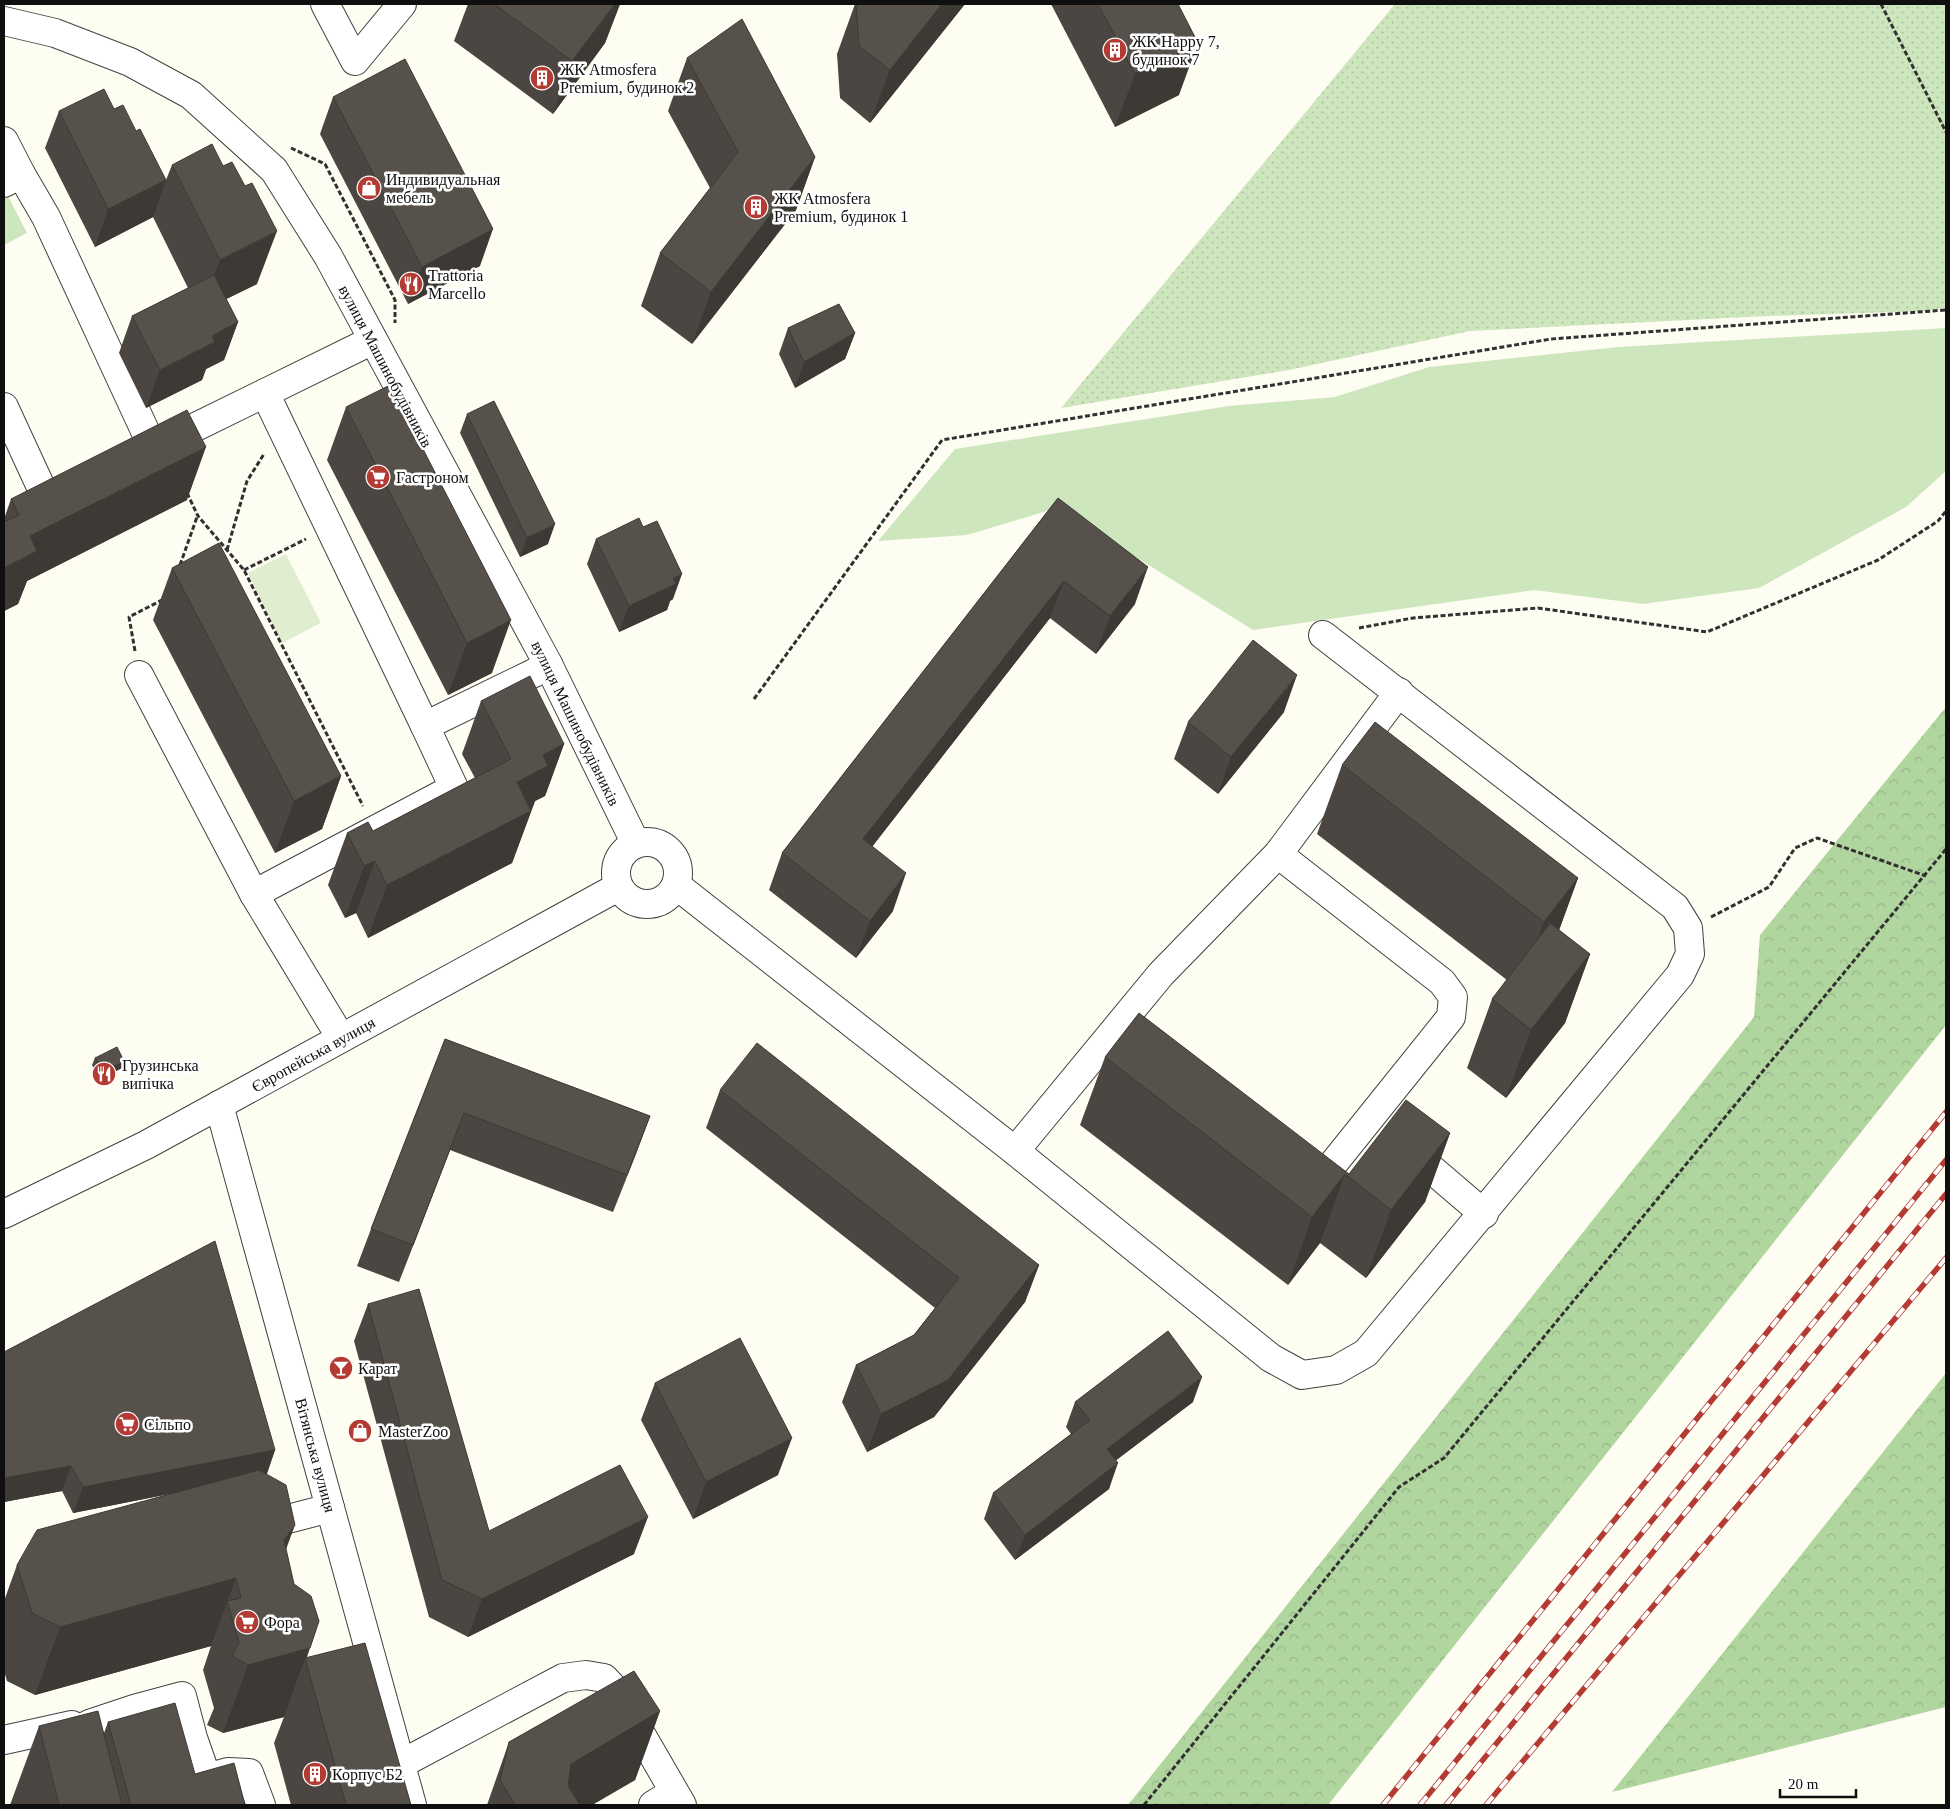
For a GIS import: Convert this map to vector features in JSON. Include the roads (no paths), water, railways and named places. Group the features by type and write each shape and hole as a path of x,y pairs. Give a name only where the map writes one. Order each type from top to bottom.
{"street":[{"path":"325,4 355,61 402,4"},
{"name":"вулиця Машинобудівників","path":"4,21 55,34 130,62 191,95 274,170 328,256 384,333 636,844"},
{"path":"4,142 12,179 46,217 144,452 384,333"},
{"path":"254,894 454,788 265,392"},
{"path":"4,407 46,498"},
{"path":"21,510 72,486"},
{"path":"676,886 1015,1151 1271,1358 1302,1375 1336,1370 1366,1353 1484,1214 1680,975 1690,954 1688,928 1675,907 1323,635"},
{"path":"425,726 534,673 548,664"},
{"path":"139,675 254,894 341,1038"},
{"path":"1015,1151 1162,974 1278,854 1399,692"},
{"path":"656,843 673,856 677,865 678,875 676,886 662,900 652,904 632,901 618,887 616,877 618,862 627,849 636,844 656,843"},
{"path":"1278,854 1442,982 1453,997 1451,1018 1326,1174 1312,1185 1295,1186 1287,1179"},
{"name":"Європейська вулиця","path":"4,1214 146,1145 618,887"},
{"path":"1108,1040 1162,1082"},
{"name":"Вітянська вулиця","path":"219,1105 412,1805"},
{"path":"1371,1117 1484,1214"},
{"path":"234,1533 330,1508"},
{"path":"401,1764 563,1678 586,1675 604,1678 616,1691 670,1801"},
{"path":"4,1740 72,1725 89,1724 182,1696 193,1738 207,1778 228,1772 249,1773 261,1805"},
{"path":"89,1724 91,1752 105,1805"}],"railway":[{"path":"1383,1805 1946,1112"},
{"path":"1420,1805 1946,1160"},
{"path":"1446,1805 1946,1194"},
{"path":"1486,1805 1946,1258"}],"place":[{"name":"ЖК Happy 7, будинок 7","path":"1115,50"},
{"name":"ЖК Atmosfera Premium, будинок 2","path":"542,78"},
{"name":"Индивидуальная мебель","path":"369,188"},
{"name":"ЖК Atmosfera Premium, будинок 1","path":"756,207"},
{"name":"Trattoria Marcello","path":"411,284"},
{"name":"Гастроном","path":"378,477"},
{"name":"Грузинська випічка","path":"104,1074"},
{"name":"Карат","path":"341,1368"},
{"name":"Сільпо","path":"127,1424"},
{"name":"MasterZoo","path":"360,1431"},
{"name":"Фора","path":"247,1622"},
{"name":"Корпус Б2","path":"315,1774"}]}
